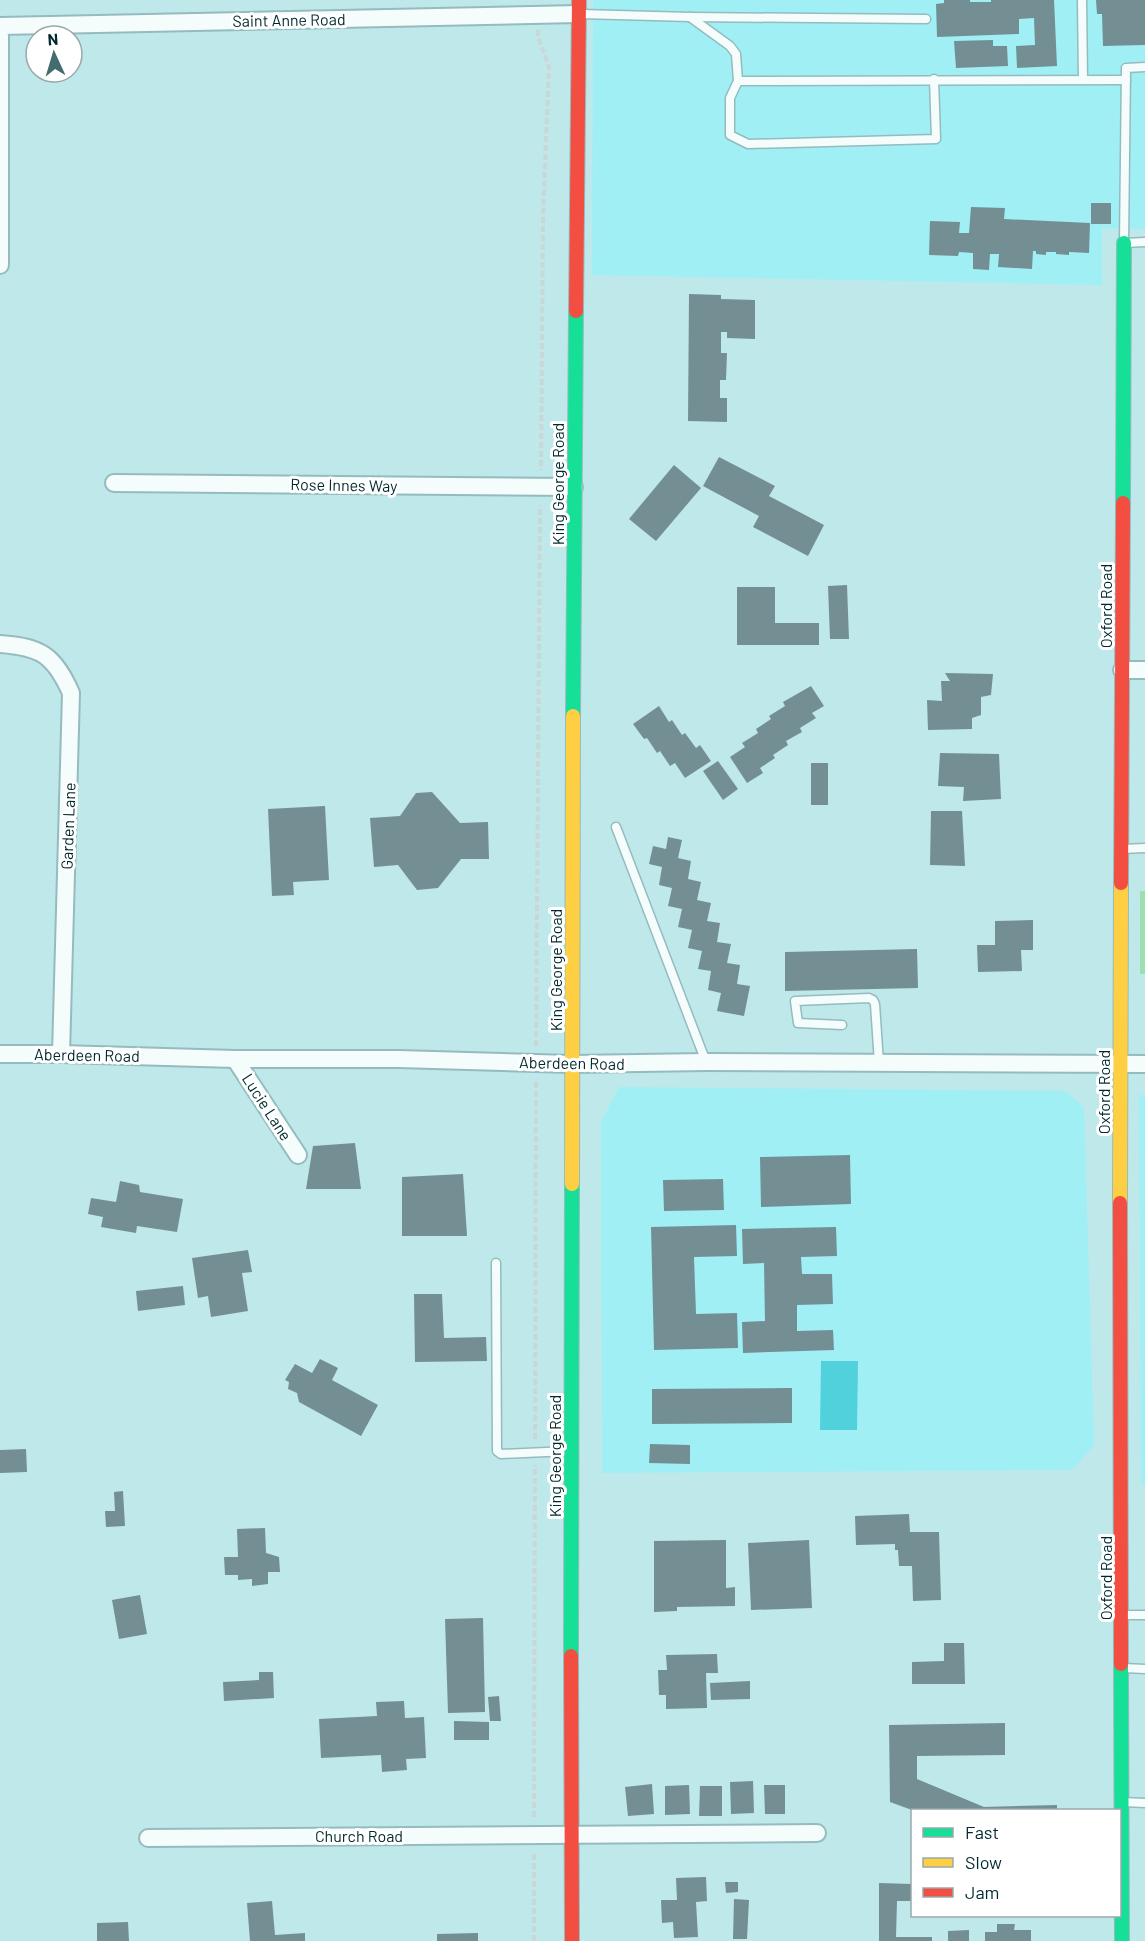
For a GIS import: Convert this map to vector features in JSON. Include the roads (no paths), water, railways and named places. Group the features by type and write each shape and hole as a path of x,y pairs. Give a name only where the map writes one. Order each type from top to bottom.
{"main road":[{"name":"King George Road","path":"572,1941 570,1834 574,487 579,7"},
{"name":"Oxford Road","path":"1122,1941 1120,1063 1124,243"}],"street":[{"name":"Saint Anne Road","path":"0,26 538,15 579,7"},
{"path":"0,36 0,265"},
{"name":"Rose Innes Way","path":"114,483 574,487"},
{"name":"Garden Lane","path":"0,644 24,646 39,651 52,661 63,675 71,693 61,1054"},
{"path":"1122,670 1145,670"},
{"name":"Aberdeen Road","path":"0,1054 235,1059 399,1059 572,1064 706,1062 1145,1064"},
{"name":"Lucie Lane","path":"235,1059 298,1155"},
{"name":"Church Road","path":"148,1838 818,1833"}],"lane":[{"path":"1082,0 1083,80"},
{"path":"579,7 690,17 926,19"},
{"path":"690,17 730,46 736,54 738,81 730,98 730,135 748,144 936,139 934,79"},
{"path":"1145,67 1126,68 1124,243 1145,242"},
{"path":"738,81 1126,80"},
{"path":"615,827 706,1062"},
{"path":"1121,849 1145,848"},
{"path":"842,1025 798,1023 795,1001 869,998 873,1000 879,1063"},
{"path":"496,1263 497,1451 501,1454 571,1451"},
{"path":"1122,1615 1145,1615"},
{"path":"1123,1668 1145,1668"},
{"path":"1123,1802 1145,1803"}]}
